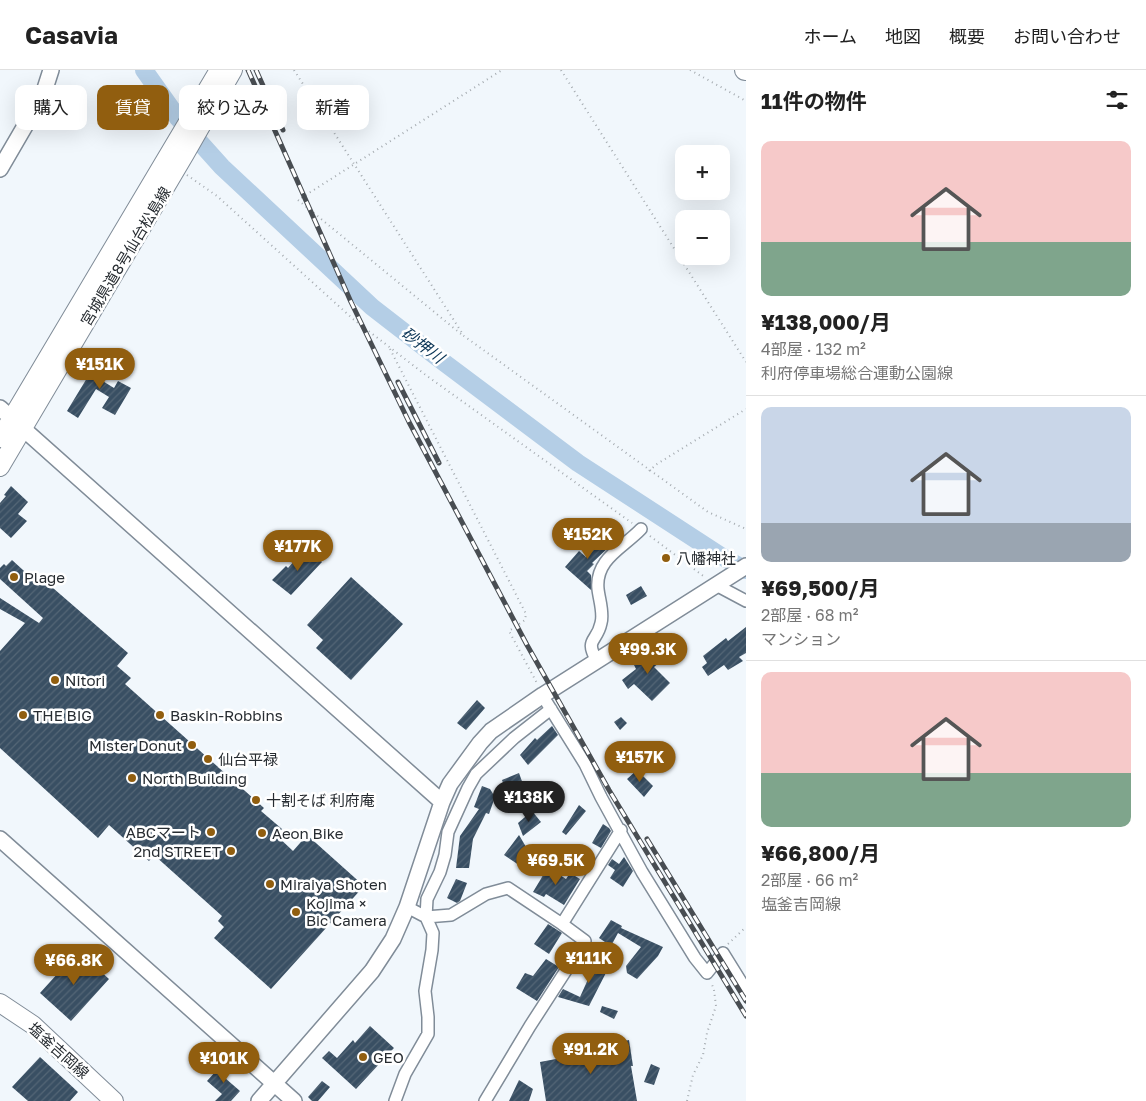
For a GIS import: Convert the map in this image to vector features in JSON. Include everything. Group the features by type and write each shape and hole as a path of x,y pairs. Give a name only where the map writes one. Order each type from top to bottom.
{"main road":[{"name":"宮城県道8号仙台松島線","path":"213,85 219,70"},
{"name":"宮城県道8号仙台松島線","path":"220,85 233,70"},
{"name":"宮城県道8号仙台松島線","path":"0,467 11,418 179,155 192,130"},
{"name":"宮城県道8号仙台松島線","path":"0,438 179,155"},
{"name":"塩釜吉岡線","path":"0,1003 33,1025 114,1101"}],"street":[{"path":"0,169 36,109 43,95 51,70"},
{"path":"11,418 442,802"},
{"path":"597,661 590,650 591,643 602,621 598,577 606,560 641,529"},
{"path":"259,1101 372,971 393,939 407,906 442,802 450,784 480,743 498,726 543,695 746,566"},
{"path":"721,582 746,601"},
{"path":"543,695 585,764 642,872 695,958 707,973 723,953 746,990"},
{"path":"395,1101 405,1074 428,1034 425,990 433,933 426,917 428,899 445,855 448,832 476,774 514,738 551,709"},
{"path":"562,924 620,830"},
{"path":"0,839 294,1101"},
{"path":"407,906 426,917 451,915 469,906 486,894 508,888 562,924 585,942 530,1026 485,1101"}],"path":[{"path":"294,70 464,336"},
{"path":"502,70 298,200 464,336 708,512 746,529"},
{"path":"561,70 746,362"},
{"path":"690,70 746,101"},
{"path":"179,155 217,196 353,319 427,376 641,529 721,582"},
{"path":"389,347 526,614 525,620 509,630 543,695"},
{"path":"650,471 657,464 746,409"},
{"path":"723,953 734,937 746,927"},
{"path":"687,1101 693,1075 703,1055 707,1032 716,1006 714,990 707,973"}],"building":[{"path":"101,355 112,361 101,380 114,388 118,381 131,388 115,415 102,408 109,397 96,389 78,418 67,411"},
{"path":"11,486 28,502 18,514 27,521 11,538 0,528 0,503"},
{"path":"597,531 611,545 592,563 594,564 587,571 591,575 591,590 565,567 579,551 586,557 597,547 589,540"},
{"path":"307,547 322,562 291,595 272,580 286,566 288,568"},
{"name":"North Building","path":"12,560 34,580 38,575 128,653 117,666 131,678 125,684 264,808 261,811 282,829 276,835 293,851 307,835 364,886 271,989 214,938 224,927 218,921 222,916 154,855 149,861 109,825 98,838 0,748 0,651 25,623 0,609 0,598 39,623 43,618 0,579 0,568 4,564 6,566"},
{"path":"351,577 403,624 351,680 316,648 323,640 307,625"},
{"path":"641,586 647,596 631,605 626,595"},
{"path":"746,627 746,653 739,657 743,661 728,670 724,665 708,676 702,667 707,663 703,656 726,638 728,641"},
{"path":"655,646 665,658 654,667 670,683 652,701 634,684 628,689 622,680 636,669 633,663"},
{"path":"477,700 485,708 466,730 457,723"},
{"path":"621,717 627,723 620,730 614,722"},
{"path":"552,726 558,735 528,765 520,755 535,738 537,740"},
{"path":"637,770 653,786 644,797 627,779"},
{"path":"519,773 524,787 512,793 510,787 505,788 502,780"},
{"path":"482,786 490,789 495,797 489,814 486,813 473,839 469,868 456,868 460,836 479,809 474,807"},
{"path":"579,805 586,811 566,835 562,832"},
{"path":"532,811 541,822 523,836 518,823"},
{"path":"603,824 611,831 601,848 592,843"},
{"path":"519,835 529,852 519,865 504,855"},
{"path":"624,857 633,871 623,887 610,878 615,870 608,865 612,859 619,864"},
{"path":"548,867 566,879 570,873 580,879 564,905 546,894 544,897 533,892"},
{"path":"456,879 467,883 460,901 457,903 447,898"},
{"path":"611,920 622,926 621,928 663,947 658,956 637,979 627,973 626,966 641,947 618,933 611,946 599,938"},
{"path":"548,924 562,933 549,954 534,944"},
{"path":"78,951 109,979 71,1021 40,993"},
{"path":"598,957 611,963 589,1006 558,997 563,989 580,997"},
{"path":"546,959 559,967 537,1001 516,988 525,973 533,976"},
{"path":"602,1006 618,1011 614,1019 600,1012"},
{"path":"370,1026 394,1048 356,1089 322,1058 329,1051 337,1058 353,1040 355,1043"},
{"path":"629,1040 637,1101 546,1101 540,1062 577,1055 576,1050"},
{"path":"40,1057 78,1092 70,1101 28,1101 12,1087"},
{"path":"224,1062 232,1070 225,1078 240,1091 231,1101 215,1101 222,1094 207,1081"},
{"path":"651,1064 660,1068 654,1085 644,1082"},
{"path":"519,1080 533,1089 529,1101 509,1101"},
{"path":"322,1081 330,1087 318,1101 312,1101 308,1097"}],"waterway":[{"name":"砂押川","path":"144,70 178,118 222,167 372,307 578,463 721,556 746,570"}],"railway":[{"path":"248,70 351,302 409,422 527,645 609,790 746,1016"},
{"path":"256,70 263,85"},
{"path":"398,382 439,463"},
{"path":"647,839 746,1001"}],"place":[{"name":"八幡神社","path":"666,558"},
{"name":"Plage","path":"14,577"},
{"name":"Nitori","path":"55,680"},
{"name":"THE BIG","path":"23,715"},
{"name":"Baskin-Robbins","path":"160,715"},
{"name":"Mister Donut","path":"192,745"},
{"name":"仙台平禄","path":"208,759"},
{"name":"North Building","path":"132,778"},
{"name":"十割そば 利府庵","path":"256,800"},
{"name":"ABCマート","path":"211,832"},
{"name":"Aeon Bike","path":"262,833"},
{"name":"2nd STREET","path":"231,851"},
{"name":"Miraiya Shoten","path":"270,884"},
{"name":"Kojima × Bic Camera","path":"296,912"},
{"name":"GEO","path":"363,1057"}]}
